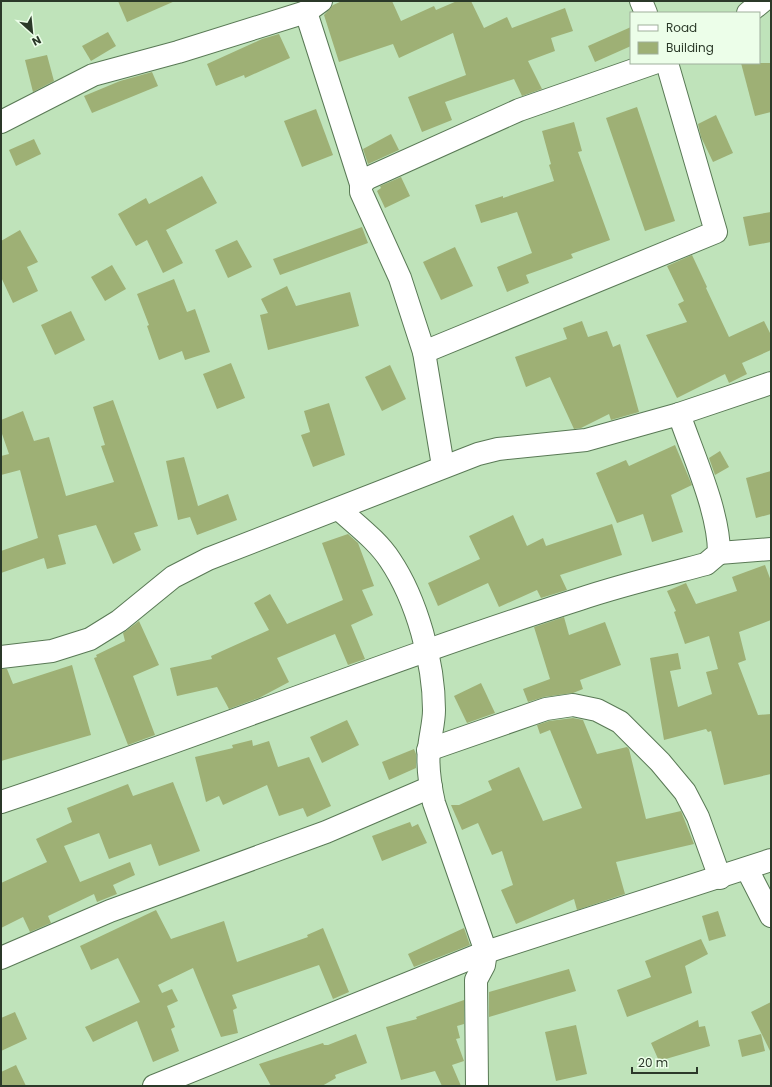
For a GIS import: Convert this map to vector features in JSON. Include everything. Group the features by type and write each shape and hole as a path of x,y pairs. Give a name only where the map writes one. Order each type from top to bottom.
{"street":[{"path":"641,1 646,12"},
{"path":"749,12 763,1"},
{"path":"1,122 93,75 178,52 314,6 361,184 361,192 400,278 424,352 443,466"},
{"path":"361,184 375,175 519,110 651,64"},
{"path":"424,352 716,232 667,64"},
{"path":"2,653 52,651 90,639 119,622 173,577 208,559 339,509 443,466 478,454 498,450 586,440 679,414 771,383"},
{"path":"679,414 714,515 719,535 719,553"},
{"path":"339,509 376,542 390,560 407,594 427,651 434,685 434,712 428,750 434,803 486,952 484,965 476,980 477,1086"},
{"path":"1,802 74,778 427,651 582,598 706,564 719,553 771,549"},
{"path":"428,750 546,709 573,705 597,710 620,722 660,762 685,792 698,817 720,878"},
{"path":"1,958 110,911 326,832 431,787"},
{"path":"154,1086 486,952 720,878 771,860"},
{"path":"747,869 771,916"}],"building":[{"path":"118,1 175,1 127,22"},
{"path":"342,1 392,1 401,21 434,6 436,10 457,1 471,1 484,28 507,17 512,28 565,8 573,31 551,38 555,51 528,61 542,89 522,96 514,79 445,102 452,120 422,132 408,97 466,75 453,33 399,58 393,44 339,62 324,15 333,5"},
{"path":"630,27 630,46 595,62 588,46"},
{"path":"108,32 116,46 91,61 82,46"},
{"path":"279,34 290,58 245,78 244,75 216,86 207,64 262,39"},
{"path":"47,55 54,81 33,92 25,60"},
{"path":"771,63 771,112 755,116 741,64"},
{"path":"152,72 158,86 92,113 84,96 120,81"},
{"path":"637,107 675,221 645,231 606,118"},
{"path":"316,109 333,155 302,167 284,121"},
{"path":"716,115 733,153 713,162 701,137 698,124"},
{"path":"574,122 582,151 578,152 610,240 571,254 573,258 526,275 529,283 507,292 497,267 532,253 517,212 481,223 475,205 503,196 503,198 554,181 542,131"},
{"path":"391,134 399,150 368,164 363,149"},
{"path":"34,139 41,154 16,166 9,150"},
{"path":"202,176 217,203 166,230 183,263 163,273 147,240 136,246 118,214 146,198 149,204"},
{"path":"401,177 410,196 385,208 377,191 381,188 380,186"},
{"path":"771,212 771,242 749,246 743,217"},
{"path":"362,227 368,243 280,275 273,259"},
{"path":"20,230 38,262 27,267 38,291 13,303 1,277 1,241"},
{"path":"237,240 252,267 228,278 215,250"},
{"path":"455,247 473,286 441,300 423,262"},
{"path":"692,255 729,337 764,321 771,335 771,350 742,363 747,374 729,383 725,374 677,398 646,335 687,322 678,304 684,301 667,266"},
{"path":"112,265 126,289 105,301 91,277"},
{"path":"174,279 187,312 195,309 210,352 185,360 182,351 159,360 147,326 149,325 137,294"},
{"path":"287,286 296,306 350,292 359,326 268,350 260,315 268,313 261,299"},
{"path":"71,311 85,340 55,355 41,325"},
{"path":"582,321 588,337 607,331 613,347 620,344 639,412 611,420 609,414 581,428 574,429 550,377 526,387 515,357 567,339 563,328"},
{"path":"231,363 245,398 217,409 203,374"},
{"path":"390,365 406,399 382,411 365,377"},
{"path":"113,400 158,526 134,533 141,550 113,564 96,525 58,535 66,564 47,569 44,558 1,573 1,551 38,538 20,470 1,475 1,456 9,454 1,431 1,420 23,411 34,441 49,437 66,496 114,482 101,446 105,445 93,407"},
{"path":"329,403 345,455 313,467 301,435 310,432 304,411"},
{"path":"675,445 692,485 671,495 683,532 652,542 643,514 617,523 596,473 626,460 629,466"},
{"path":"720,451 729,467 715,475 709,458"},
{"path":"184,457 198,506 228,494 237,520 197,535 190,517 178,520 166,461"},
{"path":"771,471 771,514 756,518 746,478"},
{"path":"513,515 527,546 543,538 546,546 612,524 622,555 560,575 567,590 541,598 537,590 499,607 488,583 438,606 428,583 480,559 469,536"},
{"path":"348,534 358,543 374,586 362,590 373,615 351,625 365,659 348,665 335,634 277,658 289,682 259,698 229,709 217,687 177,696 170,668 212,659 211,656 269,630 254,603 270,594 287,624 343,600 322,543"},
{"path":"765,565 771,581 771,620 739,632 746,660 738,663 758,715 771,714 771,774 724,785 711,731 708,732 706,729 664,740 650,658 678,653 681,669 670,671 678,707 712,694 706,672 718,669 709,636 685,644 674,612 676,611 667,591 686,583 696,604 737,591 732,577"},
{"path":"564,617 569,635 605,622 621,665 580,680 583,689 573,693 544,697 528,702 523,689 550,679 534,627"},
{"path":"139,621 159,665 133,676 155,735 128,745 94,658 97,657 96,655 125,641 123,633"},
{"path":"72,665 91,735 1,761 1,669 7,669 13,684"},
{"path":"481,683 495,713 467,723 454,696"},
{"path":"573,718 583,720 597,754 627,747 629,749 646,819 681,811 694,844 616,862 625,894 577,910 574,899 516,924 501,890 513,885 502,851 492,855 478,823 462,830 451,805 459,805 492,790 488,781 519,767 543,821 582,808 550,730 540,734 537,725 549,721"},
{"path":"347,720 359,745 322,763 310,737"},
{"path":"252,740 253,746 269,741 278,767 309,757 331,806 307,817 303,808 279,816 267,785 223,805 219,796 206,802 195,757 233,748 232,745"},
{"path":"414,749 416,754 416,768 389,780 382,762"},
{"path":"173,782 200,851 159,866 151,844 109,859 99,833 64,846 80,882 130,862 135,875 113,885 117,894 97,902 94,894 48,916 51,923 30,932 23,917 1,928 1,883 47,862 36,839 72,822 67,808 128,784 133,796"},
{"path":"410,822 412,827 418,824 427,843 382,861 372,836"},
{"path":"156,910 171,939 224,921 237,962 308,937 307,935 323,928 349,992 333,999 319,965 232,995 237,1008 233,1010 238,1033 221,1037 193,968 158,985 162,993 172,989 178,1001 167,1006 175,1027 171,1029 179,1051 153,1062 137,1021 93,1042 85,1027 140,1002 118,958 91,970 80,946"},
{"path":"718,911 726,936 709,941 702,916"},
{"path":"464,928 470,945 414,967 408,954"},
{"path":"701,939 708,954 685,966 692,993 627,1017 617,990 651,977 645,961"},
{"path":"569,969 576,991 489,1017 489,992"},
{"path":"464,1000 464,1024 457,1026 460,1038 456,1039 464,1061 452,1065 461,1086 442,1086 435,1071 401,1080 386,1027 417,1019 416,1017"},
{"path":"771,1002 771,1053 751,1012"},
{"path":"15,1012 27,1039 1,1051 1,1018"},
{"path":"698,1020 699,1027 705,1026 710,1046 659,1061 651,1043"},
{"path":"576,1025 587,1074 556,1081 545,1032"},
{"path":"356,1034 367,1063 335,1075 336,1078 322,1086 271,1086 259,1064 323,1043 324,1045 328,1045"},
{"path":"761,1034 765,1051 742,1057 738,1040"},
{"path":"16,1065 26,1086 1,1086 1,1072"}]}
